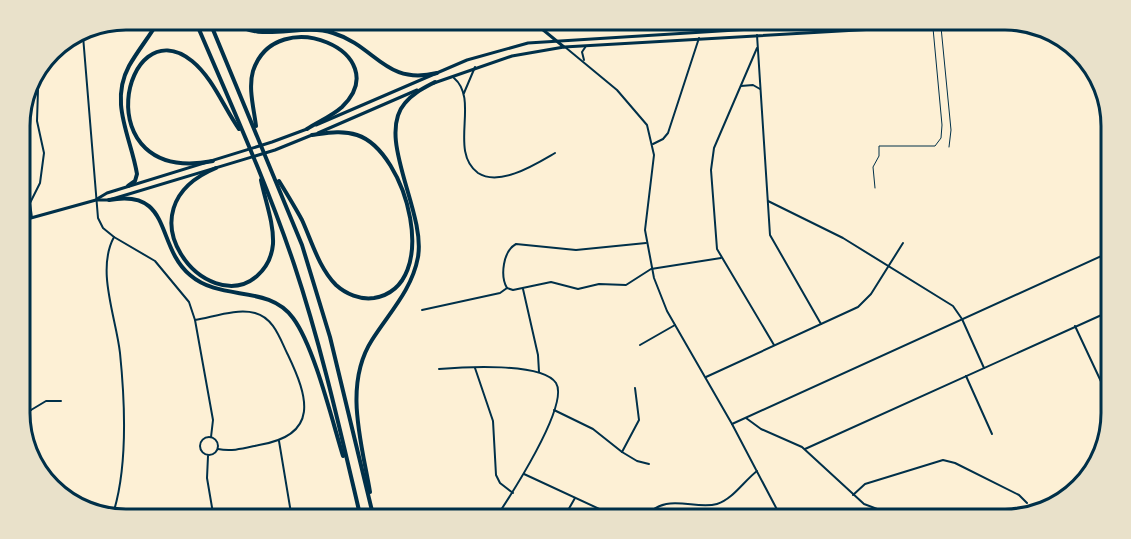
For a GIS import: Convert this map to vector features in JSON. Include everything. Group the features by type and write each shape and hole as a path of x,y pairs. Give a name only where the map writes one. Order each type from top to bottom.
{"highway":[{"path":"128,186 135,181 137,174 120,111 121,88 129,67 153,30"},
{"path":"199,30 258,171 308,308 359,509"},
{"path":"213,30 302,245 323,314 372,509"},
{"path":"252,30 257,32 329,32 347,39 398,74 419,76 436,73"},
{"path":"256,130 252,78 261,56 270,48 286,40 315,38 331,42 344,51 352,65 354,81 352,93 342,107 307,129"},
{"path":"213,161 173,163 152,152 141,141 129,117 127,100 130,80 143,61 155,54 168,52 192,62 204,74 243,135"},
{"path":"372,509 358,420 357,384 366,350 404,294 418,256 418,226 395,138 396,118 408,99 435,82"},
{"path":"271,166 335,284 348,294 364,298 379,296 393,289 405,275 412,245 406,206 391,166 382,151 360,136 344,132 312,135"},
{"path":"216,168 194,178 182,189 174,203 172,225 177,245 192,268 207,279 226,285 237,285 253,279 270,257 272,229 258,171"},
{"path":"109,200 135,199 151,207 159,217 176,259 186,272 204,285 223,292 268,299 291,316 315,368 354,489"}],"main road":[{"path":"544,30 564,47"},
{"path":"96,200 107,193 213,161 307,129 436,73 507,47 555,39 711,30"},
{"path":"32,218 96,200 109,200 216,168 312,135 435,82 512,56 593,44 855,30"}],"street":[{"path":"757,35 767,201 772,242 821,324"},
{"path":"653,144 662,141 668,133 699,38"},
{"path":"83,40 96,200 101,226 114,237 159,265 185,294 195,320 213,420 211,437"},
{"path":"585,63 582,56 584,48 593,44"},
{"path":"564,47 617,90 639,112 647,125 653,144 654,160 646,211 646,243 659,294 777,509"},
{"path":"757,48 712,158 715,238 721,258 774,345"},
{"path":"464,95 475,67"},
{"path":"451,76 459,83 464,95 466,153 470,164 480,173 492,178 504,177 555,153"},
{"path":"741,86 753,86 760,89"},
{"path":"32,218 30,203 40,183 44,153 37,121 38,90"},
{"path":"767,201 830,231 950,304 962,319 984,368"},
{"path":"114,237 106,258 120,351 121,485 115,508"},
{"path":"507,288 504,277 506,261 510,249 516,244 576,250 646,243"},
{"path":"705,377 853,310 865,301 903,243"},
{"path":"732,424 1101,257"},
{"path":"422,310 500,293 507,288 523,288 551,282 578,289 598,284 626,285 651,268 721,258"},
{"path":"523,288 538,355 539,372"},
{"path":"195,320 248,312 262,315 274,326 301,383 305,398 303,414 297,426 279,441 234,450 218,448"},
{"path":"805,449 1101,315"},
{"path":"640,345 675,325"},
{"path":"1075,326 1101,381"},
{"path":"475,367 493,421 496,475 500,483 513,493"},
{"path":"439,369 475,367 539,372 550,377 558,387 558,399 554,410 524,474 502,509"},
{"path":"966,376 992,434"},
{"path":"622,452 639,420 635,388"},
{"path":"31,411 46,401 61,401"},
{"path":"554,410 593,429 637,461 649,464"},
{"path":"747,418 760,429 805,449 854,495 874,509"},
{"path":"211,437 217,442 218,448 214,454 208,456 202,453 200,445 204,439 211,437"},
{"path":"279,441 290,509"},
{"path":"208,456 207,478 212,509"},
{"path":"854,495 864,484 943,460 955,463 1019,495 1027,503"},
{"path":"657,509 672,504 718,503 730,497 757,471"},
{"path":"524,474 599,509"},
{"path":"569,509 575,498"}],"lane":[{"path":"875,188 873,167 879,156 879,146 936,146 941,138 942,125 933,30"},
{"path":"941,30 951,130 949,147"}]}
